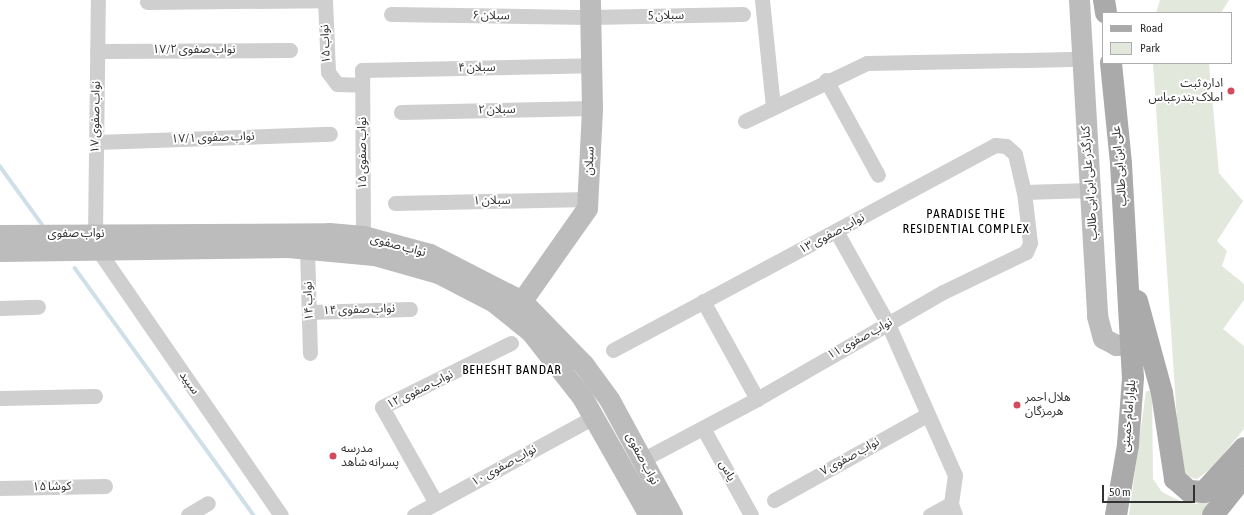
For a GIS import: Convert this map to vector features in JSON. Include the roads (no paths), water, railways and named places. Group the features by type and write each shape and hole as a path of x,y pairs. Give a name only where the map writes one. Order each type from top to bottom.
{"main road":[{"path":"1104,0 1106,12"},
{"name":"علی ابن ابی طالب","path":"1111,64 1128,269"},
{"path":"1128,269 1162,393 1175,480 1189,491 1204,492 1244,448"},
{"name":"بلوار امام خمینی","path":"1116,515 1132,397 1128,269"},
{"path":"1213,515 1244,476"}],"street":[{"name":"نواب صفوی ۱۷","path":"97,242 96,142 98,0"},
{"path":"147,2 325,0"},
{"name":"نواب ۱۵","path":"325,0 328,72 337,84 362,78"},
{"path":"762,0 774,107"},
{"name":"کنارگذر علی ابن ابی طالب","path":"1079,0 1097,316 1103,338 1116,345 1130,344"},
{"name":"سبلان ۶","path":"391,14 590,9"},
{"name":"سبلان 5","path":"590,9 743,14"},
{"name":"سبلان","path":"517,308 587,208 592,108 590,9"},
{"name":"نواب صفوی ۱۷/۲","path":"97,50 290,50"},
{"path":"745,121 826,80 867,63 891,60 1082,59"},
{"name":"سبلان ۴","path":"362,78 592,65"},
{"name":"نواب صفوی ۱۵","path":"362,78 363,236"},
{"path":"826,80 878,175"},
{"name":"سبلان ۲","path":"401,112 592,108"},
{"name":"نواب صفوی ۱۷/۱","path":"96,142 330,134"},
{"name":"نواب صفوی ۱۳","path":"613,350 703,301 836,232 995,145 1006,146 1015,154 1024,192"},
{"path":"1024,192 1090,190"},
{"name":"نواب صفوی ۱۱","path":"634,464 757,399 943,292 1026,252 1030,243 1024,192"},
{"name":"سبلان ۱","path":"396,203 588,199"},
{"path":"836,232 888,324 927,415 955,475 953,509 930,515"},
{"name":"نواب صفوی","path":"0,235 97,242 295,243 363,236 430,254 517,308 584,365 609,399 634,464 649,515"},
{"name":"نواب صفوی","path":"0,251 97,242"},
{"name":"سپید","path":"97,242 281,515"},
{"name":"نواب صفوی","path":"295,243 374,254 413,264 517,308 594,417 634,464 672,515"},
{"name":"نواب ۱۴","path":"295,243 309,312 310,353"},
{"path":"703,301 757,399"},
{"path":"0,308 38,307"},
{"name":"نواب صفوی ۱۴","path":"309,312 410,309"},
{"name":"نواب صفوی ۱۲","path":"436,503 382,407 511,343"},
{"path":"0,398 96,396"},
{"name":"نواب صفوی ۷","path":"774,500 927,415"},
{"name":"نواب صفوی ۱۰","path":"414,515 594,417"},
{"name":"یاس","path":"702,428 749,514"},
{"name":"کوشا ۱۵","path":"0,488 105,486"},
{"path":"188,515 208,503"}],"waterway":[{"path":"0,166 42,224"},
{"path":"75,268 254,515"}],"place":[{"name":"اداره ثبت املاک بندرعباس","path":"1231,91"},
{"name":"هلال احمر هرمزگان","path":"1017,405"},
{"name":"مدرسه پسرانه شاهد","path":"333,456"}],"district":[{"name":"PARADISE THE RESIDENTIAL COMPLEX","path":"966,222"},
{"name":"BEHESHT BANDAR","path":"512,370"}]}
